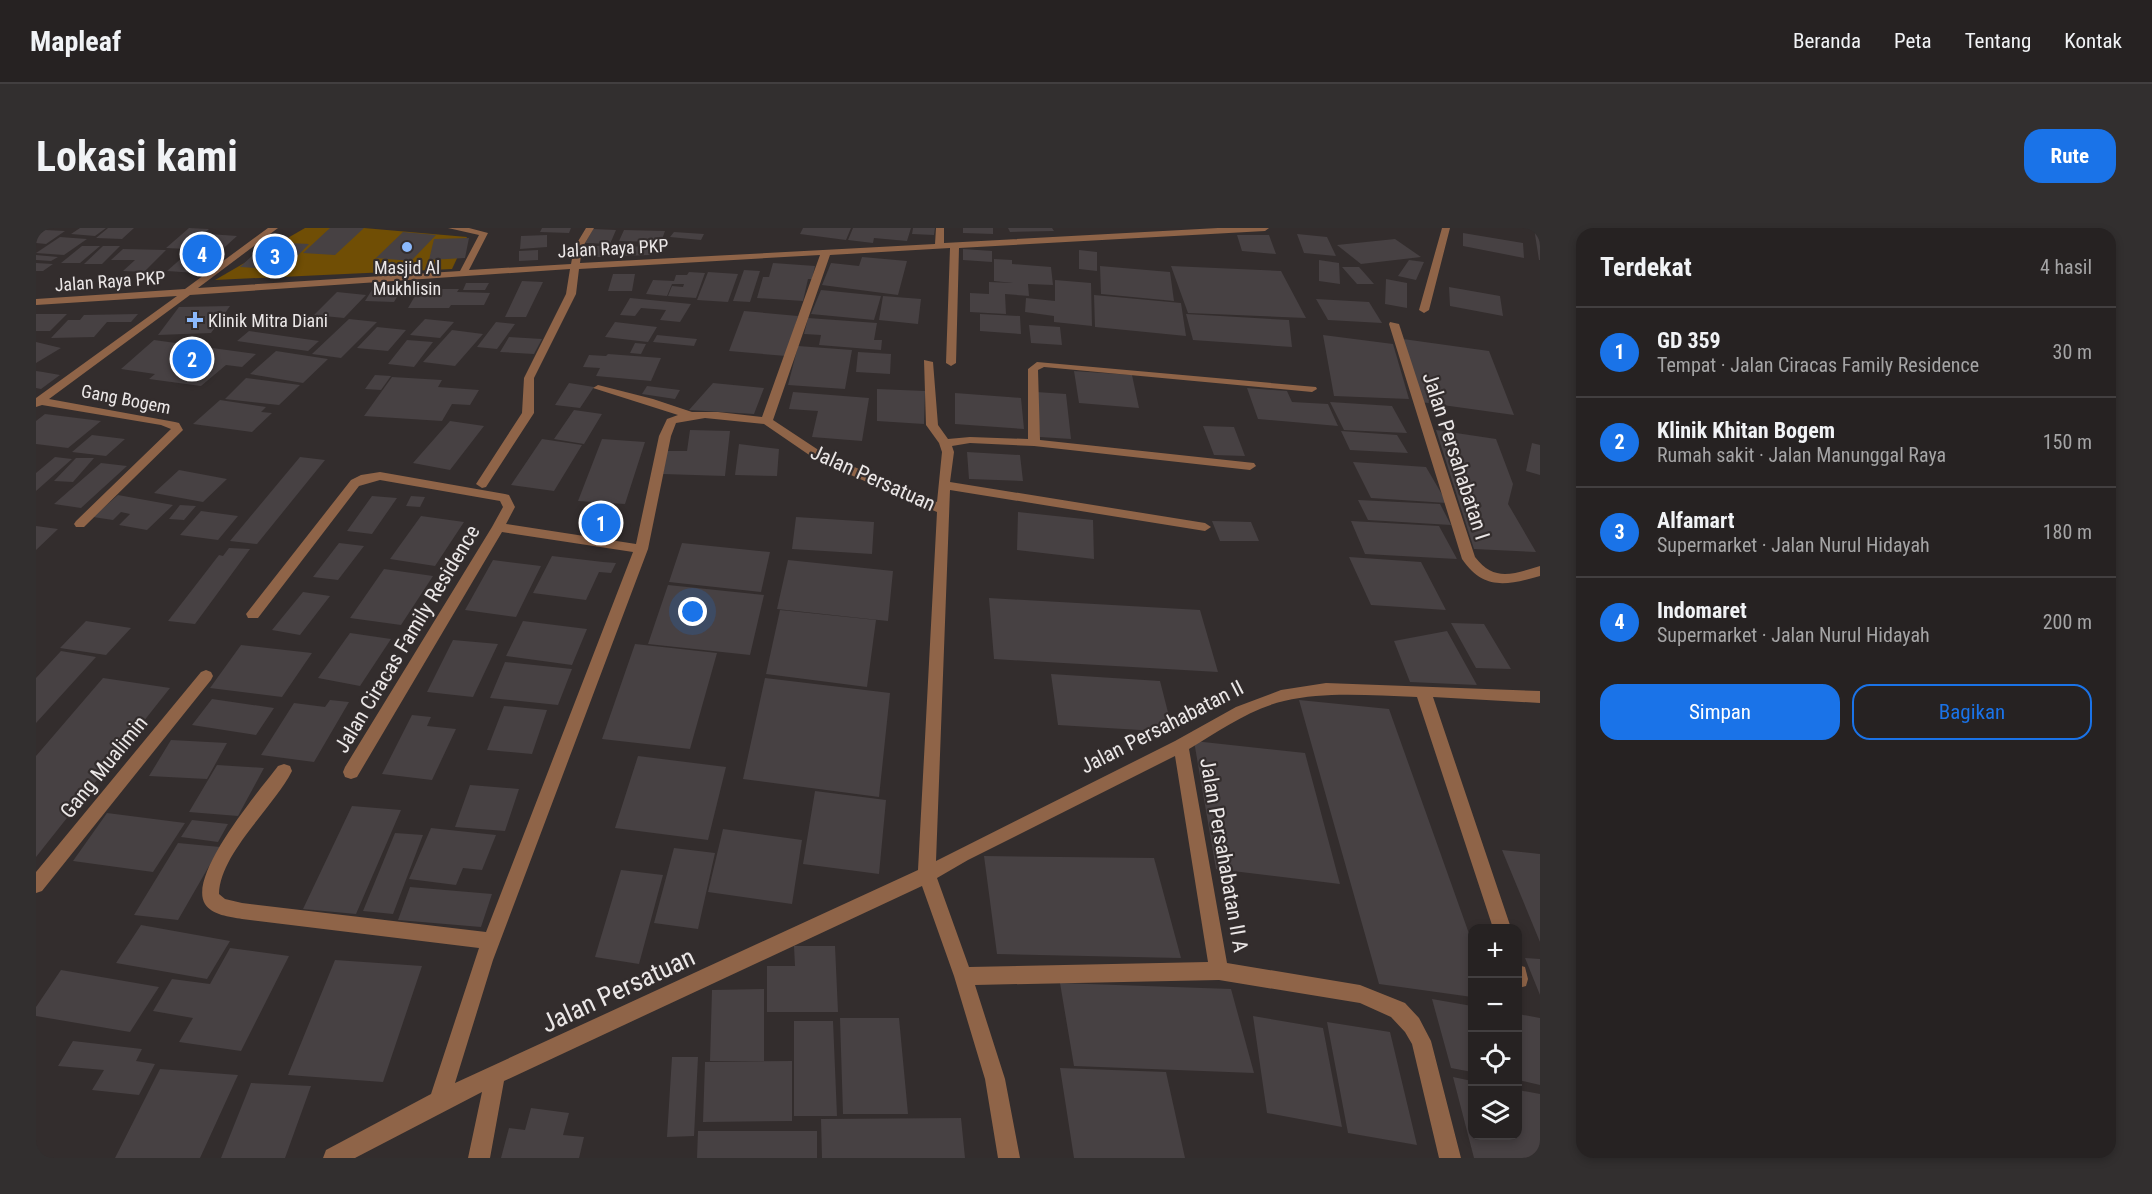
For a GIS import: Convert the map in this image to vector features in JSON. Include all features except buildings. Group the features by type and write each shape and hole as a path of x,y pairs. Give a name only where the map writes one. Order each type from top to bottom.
{"street":[{"path":"38,402 274,228"},
{"path":"452,228 484,232 463,274"},
{"path":"482,484 528,413 529,378 571,294 578,248 590,228"},
{"path":"939,246 940,228"},
{"name":"Jalan Raya PKP","path":"36,302 577,266 955,245 1112,232 1265,228"},
{"path":"1424,310 1446,228"},
{"path":"951,363 955,245"},
{"path":"439,1101 492,941 641,549 665,436 671,421 690,415 767,421 826,252"},
{"name":"Jalan Persahabatan I","path":"1394,324 1469,559 1482,574 1499,578 1540,571"},
{"path":"928,362 932,425 945,443 948,452 944,510"},
{"path":"1034,443 1033,369 1037,365 1312,389"},
{"path":"598,388 649,401 690,415"},
{"name":"Gang Bogem","path":"38,402 168,423 175,425 177,430 80,524"},
{"name":"Jalan Persatuan","path":"767,421 822,458 944,510 927,875"},
{"path":"945,443 970,440 1034,443 1250,466"},
{"name":"Jalan Ciracas Family Residence","path":"253,614 355,483 365,478 380,476 505,498 509,507 498,527 351,772"},
{"path":"944,485 1205,527"},
{"name":"Jalan Ciracas Family Residence","path":"498,527 641,549"},
{"name":"Gang Mualimin","path":"36,885 206,676"},
{"name":"Jalan Persahabatan II","path":"962,855 1181,746 1240,711 1281,696 1326,689 1424,691 1540,698"},
{"path":"1424,691 1501,924"},
{"name":"Jalan Persahabatan II A","path":"1181,746 1219,971"},
{"path":"284,771 213,873 209,885 213,902 225,908 242,911 492,941"},
{"name":"Jalan Persatuan","path":"334,1158 439,1101 927,875 962,855"},
{"path":"927,875 963,976 995,1079 1010,1158"},
{"name":"Jalan Persahabatan II A","path":"963,976 1219,971 1360,994 1398,1010 1412,1025 1421,1041 1450,1158"},
{"path":"479,1158 495,1076"}],"shaded area":[{"path":"305,228 364,228 467,237 452,269 215,280"}],"place":[{"name":"Masjid Al Mukhlisin","path":"407,247"},
{"name":"Indomaret","path":"202,254"},
{"name":"Alfamart","path":"275,256"},
{"name":"Klinik Mitra Diani","path":"195,320"},
{"name":"Klinik Khitan Bogem","path":"192,359"},
{"name":"GD 359","path":"601,523"}]}
